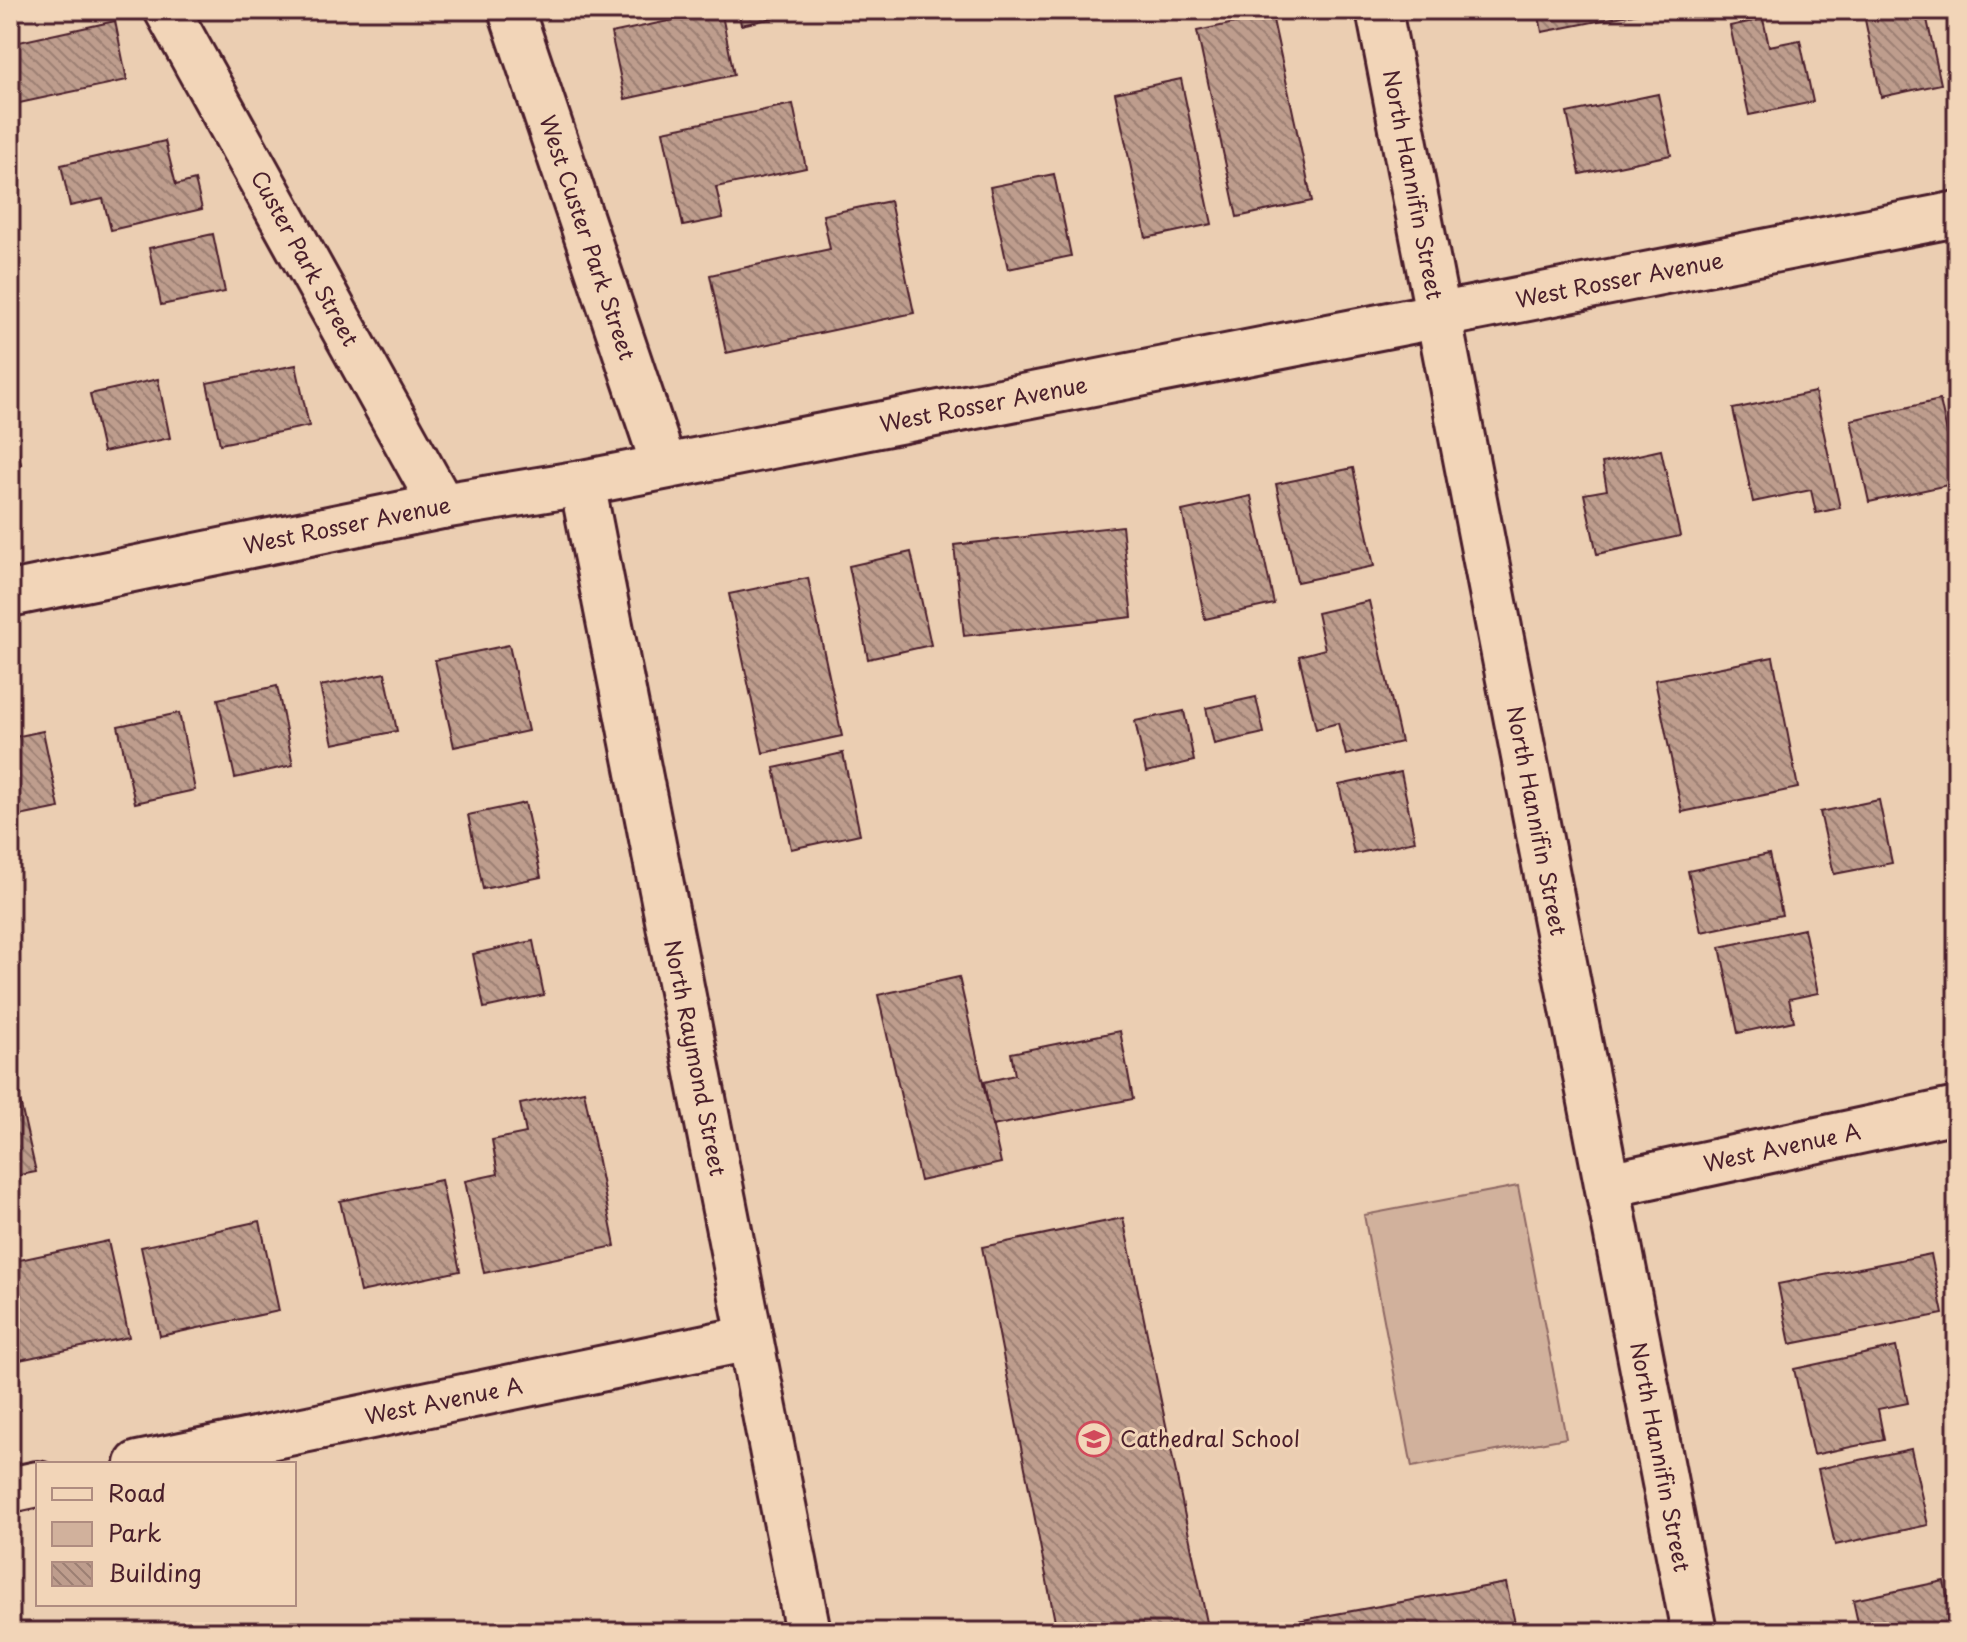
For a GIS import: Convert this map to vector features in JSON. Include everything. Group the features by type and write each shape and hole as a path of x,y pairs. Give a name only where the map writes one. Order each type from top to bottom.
{"street":[{"name":"Custer Park Street","path":"167,10 442,506"},
{"name":"West Custer Park Street","path":"511,10 664,466"},
{"name":"North Hannifin Street","path":"1379,10 1694,1632"},
{"name":"West Rosser Avenue","path":"10,594 442,506 582,483 1957,214"},
{"name":"North Raymond Street","path":"582,483 808,1632"},
{"name":"West Avenue A","path":"1608,1185 1957,1110"},
{"name":"West Avenue A","path":"148,1462 750,1338"},
{"path":"10,1490 36,1484"}],"green space":[{"path":"1518,1186 1566,1438 1412,1467 1364,1215"}],"building":[{"path":"721,10 734,75 625,99 611,33"},
{"path":"738,10 810,10 741,25"},
{"path":"1538,10 1649,10 1649,11 1542,32"},
{"path":"1863,10 1925,10 1941,84 1881,97"},
{"path":"1957,10 1957,60 1946,13"},
{"path":"1272,15 1312,201 1237,217 1197,31"},
{"path":"1763,19 1769,46 1800,40 1813,102 1749,115 1730,26"},
{"path":"115,21 127,80 10,105 10,44"},
{"path":"1181,79 1212,224 1146,238 1115,93"},
{"path":"1658,94 1671,155 1580,174 1567,113"},
{"path":"793,104 806,168 716,187 723,218 683,226 663,131"},
{"path":"165,141 176,185 195,180 202,209 111,230 103,199 70,206 61,165"},
{"path":"1054,174 1071,256 1008,269 990,187"},
{"path":"890,201 914,313 726,353 710,275 830,249 823,215"},
{"path":"213,234 225,292 161,305 149,248"},
{"path":"296,365 309,426 220,444 207,383"},
{"path":"158,379 170,438 103,452 90,394"},
{"path":"1815,392 1840,508 1816,513 1811,490 1753,502 1733,409"},
{"path":"1940,400 1954,465 1957,464 1957,483 1869,502 1851,420"},
{"path":"10,414 21,464 10,466"},
{"path":"1661,450 1680,536 1597,554 1584,494 1607,490 1602,463"},
{"path":"1353,468 1374,566 1297,582 1276,484"},
{"path":"1251,496 1274,604 1205,619 1182,511"},
{"path":"1122,526 1132,617 964,636 954,545"},
{"path":"911,552 931,645 868,659 849,566"},
{"path":"808,578 842,736 763,753 729,594"},
{"path":"1369,601 1401,742 1346,755 1338,723 1316,729 1299,656 1325,649 1317,613"},
{"path":"509,645 528,731 454,747 435,660"},
{"path":"1773,657 1798,788 1682,812 1655,680"},
{"path":"385,673 397,731 333,744 320,686"},
{"path":"277,686 293,765 235,778 218,699"},
{"path":"1256,697 1264,733 1214,744 1206,708"},
{"path":"1184,711 1194,761 1146,772 1135,721"},
{"path":"179,713 195,790 135,803 118,726"},
{"path":"43,731 59,808 10,818 10,738"},
{"path":"843,753 860,834 791,849 774,768"},
{"path":"1401,772 1415,841 1354,854 1339,785"},
{"path":"1879,800 1892,863 1834,874 1820,812"},
{"path":"525,803 541,877 483,889 468,815"},
{"path":"1769,854 1782,915 1701,932 1688,871"},
{"path":"1804,929 1818,993 1789,999 1794,1021 1738,1033 1720,947"},
{"path":"533,941 544,995 484,1008 473,954"},
{"path":"959,977 1001,1163 920,1181 878,995"},
{"path":"1120,1031 1133,1099 992,1126 984,1082 1015,1075 1011,1053"},
{"path":"10,1057 36,1172 10,1177"},
{"path":"584,1091 615,1246 484,1273 465,1181 498,1174 492,1140 526,1133 520,1104"},
{"path":"441,1180 460,1271 360,1292 340,1201"},
{"name":"Cathedral School","path":"1123,1218 1209,1632 1057,1632 982,1247"},
{"path":"260,1221 279,1311 160,1336 141,1247"},
{"path":"108,1241 129,1337 10,1362 10,1262"},
{"path":"1931,1254 1943,1314 1790,1344 1778,1284"},
{"path":"1896,1347 1908,1403 1878,1409 1884,1440 1813,1455 1794,1369"},
{"path":"1911,1449 1928,1525 1835,1545 1818,1469"},
{"path":"1944,1581 1955,1632 1860,1632 1853,1600"},
{"path":"1506,1583 1517,1632 1237,1632"}],"place":[{"name":"Cathedral School","path":"1094,1439"}]}
